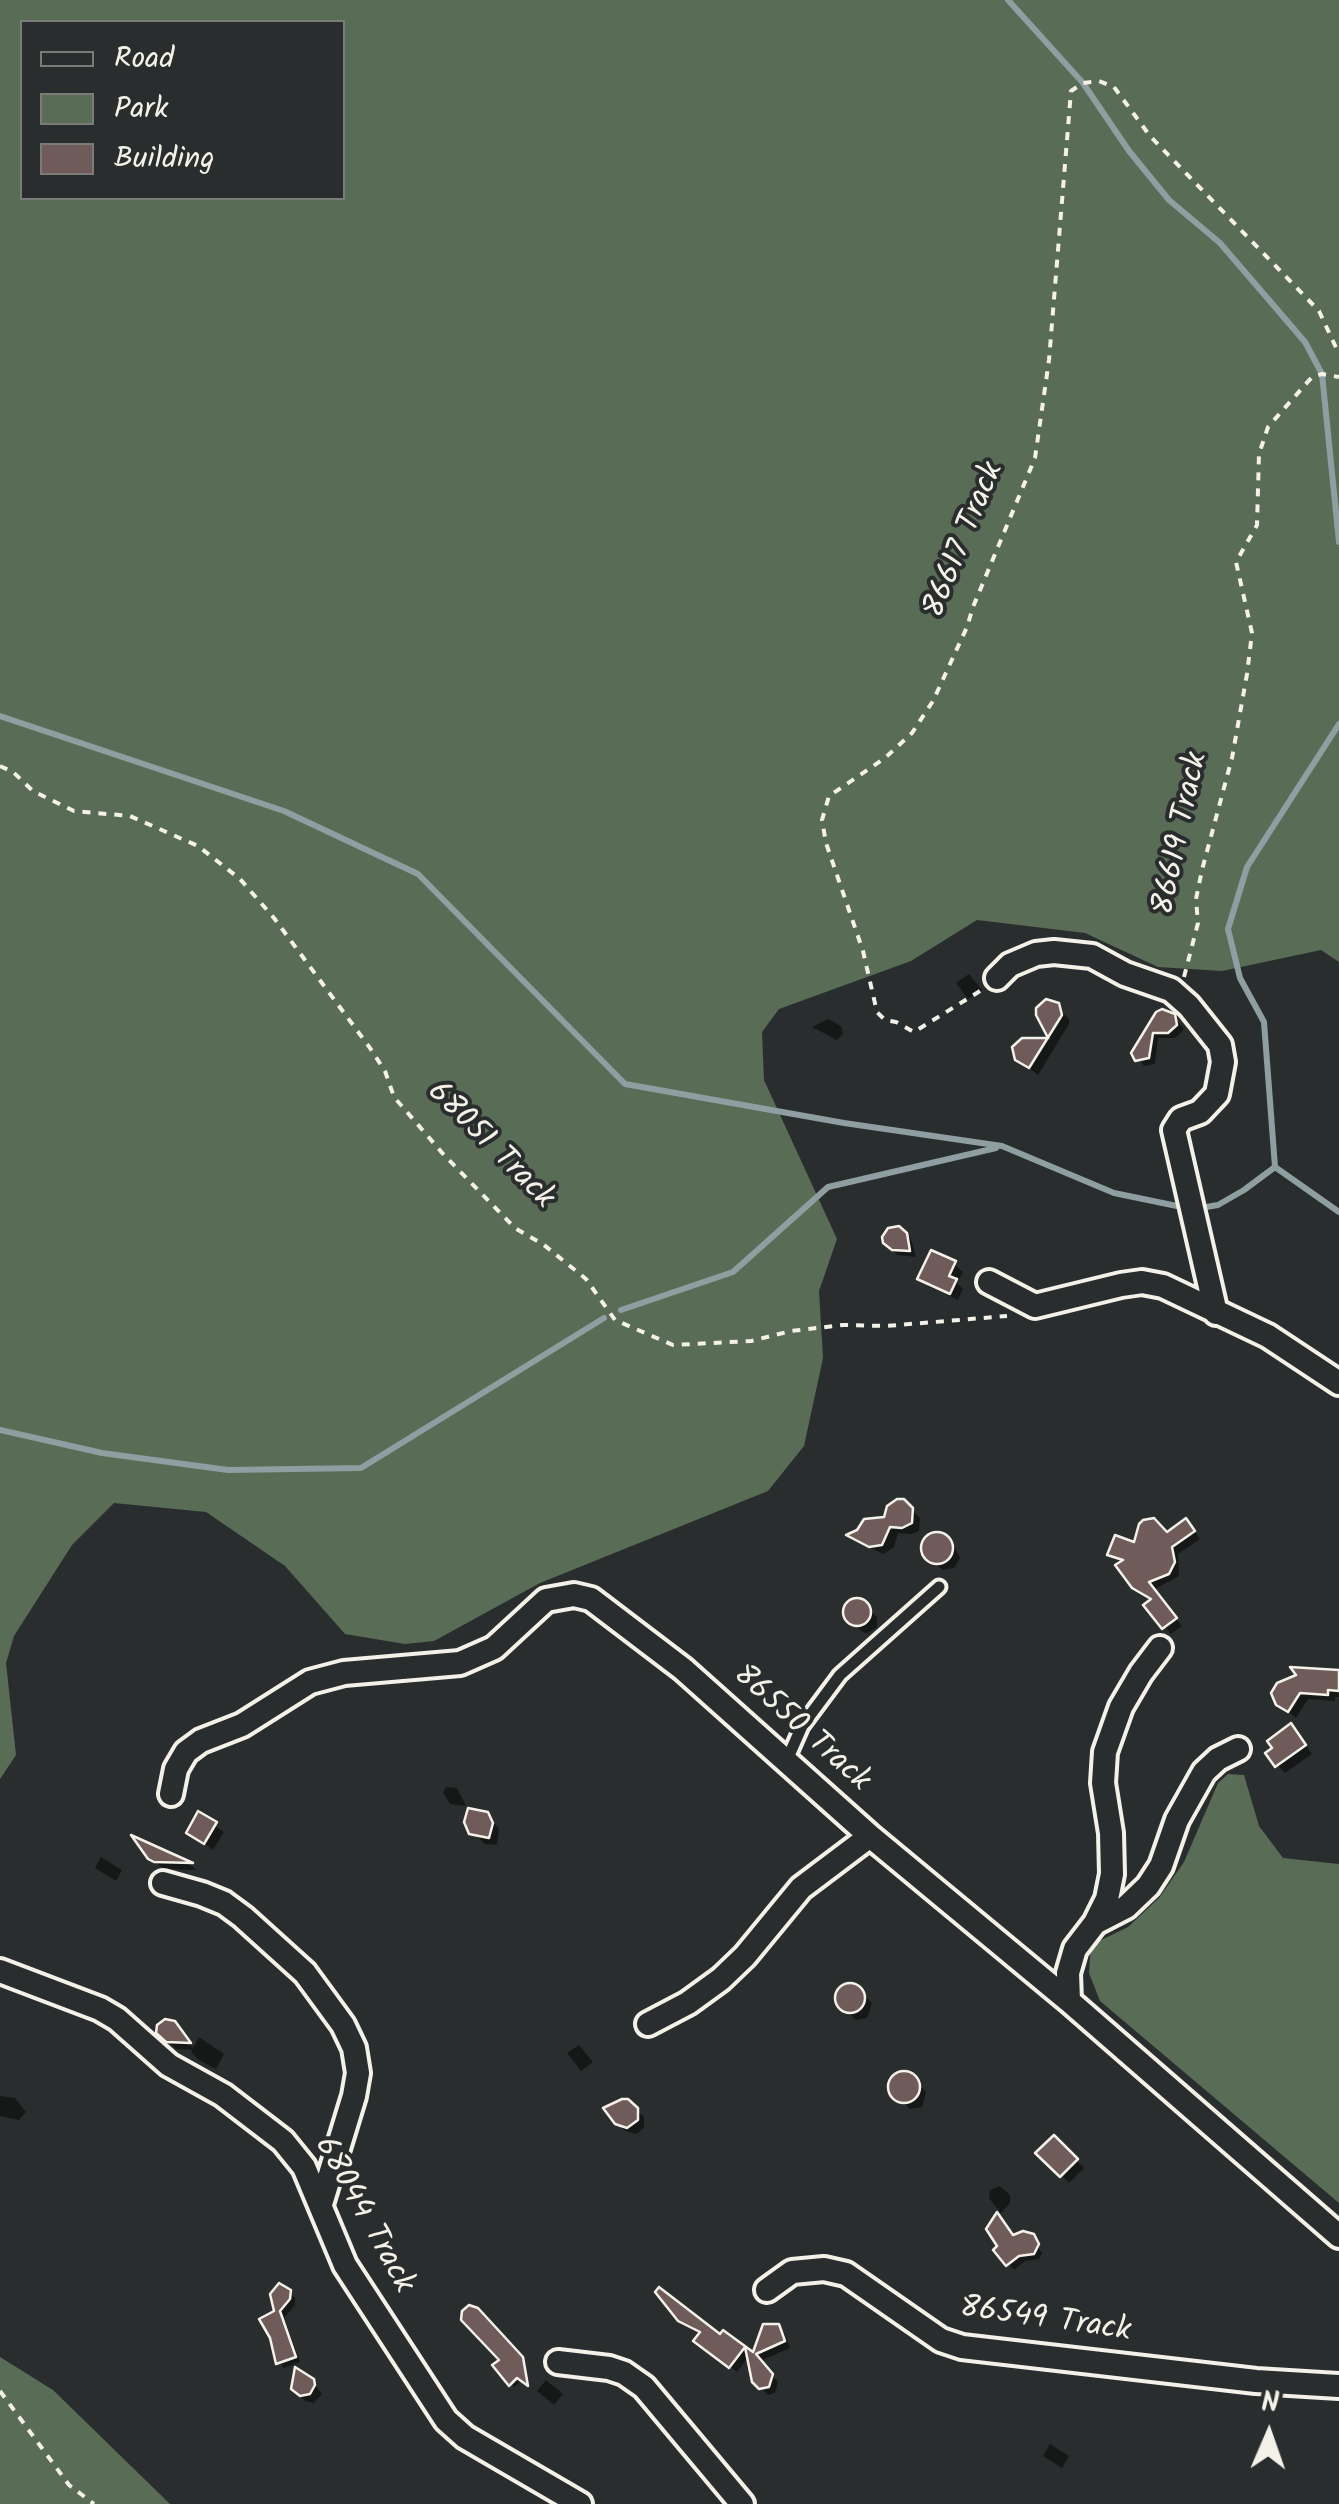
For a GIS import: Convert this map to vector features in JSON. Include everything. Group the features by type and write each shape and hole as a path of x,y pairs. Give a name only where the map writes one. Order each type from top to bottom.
{"street":[{"path":"997,978 1026,957 1067,952 1092,956 1126,974 1171,990 1220,1045 1224,1062 1217,1094 1211,1104 1182,1119 1174,1130 1216,1313"},
{"path":"989,1282 1035,1306 1142,1282 1178,1292 1294,1351 1339,1383"},
{"name":"86550 Track","path":"171,1794 176,1769 186,1752 201,1741 242,1726 310,1682 344,1672 460,1664 494,1648 546,1600 574,1594 591,1599 616,1615 787,1760 870,1836 1069,2001 1339,2236"},
{"path":"1069,2001 1068,1973 1075,1949 1107,1899 1113,1857 1103,1783 1105,1752 1121,1708 1160,1648"},
{"path":"1095,1923 1126,1907 1148,1886 1161,1866 1177,1820 1204,1772 1238,1749"},
{"path":"648,2024 722,1979 801,1888 870,1836"},
{"path":"163,1884 202,1894 243,1917 305,1973 354,2048 358,2072 354,2096 321,2204"},
{"name":"68044 Track","path":"0,1972 100,2009 132,2030 169,2065 249,2113 283,2141 304,2167 346,2265 446,2420 465,2437 580,2504"},
{"name":"86549 Track","path":"767,2290 792,2272 824,2269 846,2274 941,2340 962,2347 1256,2382 1339,2386"},
{"path":"558,2362 624,2372 644,2388 742,2504"}],"lane":[{"path":"787,1760 802,1726 840,1675 940,1587"}],"path":[{"name":"86617 Track","path":"997,978 914,1032 885,1020 877,1012 863,951 826,843 822,820 830,796 886,758 912,733 933,701 1036,458 1049,360 1071,91 1084,83 1099,81 1114,87 1150,136 1319,311 1339,354"},
{"name":"86619 Track","path":"1179,996 1198,922 1199,884 1232,758 1247,674 1252,633 1236,562 1257,525 1259,454 1268,427 1312,377 1339,377"},
{"name":"68051 Track","path":"0,766 34,791 74,810 130,816 198,846 240,879 274,918 370,1048 385,1071 394,1097 515,1228 544,1245 586,1280 615,1320 673,1345 711,1344 752,1341 843,1324 886,1326 1004,1317 1035,1306"},
{"path":"0,2391 69,2485 94,2504"}],"green space":[{"path":"0,0 1339,0 1339,962 1321,950 1222,971 1158,967 1085,933 977,920 911,961 779,1009 762,1032 764,1080 837,1239 819,1291 823,1358 804,1446 768,1491 540,1583 434,1641 405,1644 345,1634 285,1566 206,1512 114,1503 72,1545 14,1636 6,1663 16,1755 0,1779"},
{"path":"1228,1774 1244,1775 1259,1826 1283,1858 1339,1864 1339,2203 1100,2001 1089,1973 1091,1945 1128,1927 1159,1898 1184,1862 1218,1783"},
{"path":"0,2357 53,2390 170,2504 0,2504"}],"building":[{"path":"1046,999 1059,1003 1062,1015 1048,1038 1036,1015 1036,1008"},
{"path":"1162,1009 1175,1014 1177,1025 1168,1033 1153,1033 1149,1058 1135,1061 1131,1053 1156,1012"},
{"path":"1022,1038 1048,1038 1029,1068 1015,1060 1012,1047"},
{"path":"899,1226 907,1233 910,1251 892,1250 883,1243 888,1228"},
{"path":"931,1250 956,1261 949,1276 957,1279 950,1294 917,1279"},
{"path":"904,1499 913,1508 912,1523 902,1528 890,1527 882,1545 869,1547 846,1535 857,1530 864,1519 884,1517 887,1506"},
{"path":"1154,1518 1167,1532 1186,1518 1195,1531 1172,1547 1175,1562 1169,1574 1149,1582 1177,1618 1162,1629 1143,1605 1151,1599 1132,1588 1115,1565 1123,1560 1107,1555 1115,1535 1134,1542 1139,1524"},
{"path":"937,1532 948,1537 953,1548 948,1559 937,1564 926,1559 921,1548 926,1537"},
{"path":"857,1598 867,1602 871,1612 867,1622 857,1626 847,1622 843,1612 847,1602"},
{"path":"1290,1667 1339,1670 1339,1691 1328,1690 1328,1695 1300,1693 1288,1712 1276,1705 1271,1693 1277,1683 1296,1675"},
{"path":"1291,1723 1306,1745 1275,1767 1265,1753 1272,1748 1267,1741"},
{"path":"468,1808 488,1812 493,1823 489,1838 469,1834 464,1822"},
{"path":"198,1811 217,1822 204,1844 186,1833"},
{"path":"131,1835 193,1863 154,1862"},
{"path":"850,1983 861,1987 865,1998 861,2009 850,2013 839,2009 835,1998 839,1987"},
{"path":"165,2019 175,2021 191,2043 166,2042 156,2033 157,2025"},
{"path":"904,2071 915,2076 920,2087 915,2098 904,2103 893,2098 888,2087 893,2076"},
{"path":"622,2099 638,2108 638,2120 627,2128 615,2124 603,2108"},
{"path":"1054,2135 1078,2159 1060,2177 1035,2153"},
{"path":"997,2212 1013,2235 1023,2231 1034,2234 1039,2244 1034,2254 1019,2256 1006,2266 993,2250 997,2246 986,2229"},
{"path":"279,2283 291,2290 290,2299 280,2311 296,2357 276,2364 270,2338 259,2319 274,2311 270,2294"},
{"path":"659,2287 720,2334 723,2330 753,2352 763,2324 779,2324 785,2341 756,2354 773,2374 769,2387 759,2389 752,2382 745,2347 729,2368 693,2341 700,2332 678,2321 655,2292"},
{"path":"469,2305 478,2308 523,2357 528,2386 517,2378 509,2386 492,2365 499,2360 461,2320 462,2311"},
{"path":"295,2367 314,2379 310,2394 300,2396 291,2389"}],"waterway":[{"path":"1008,0 1083,83 1129,151 1169,200 1220,243 1305,342 1322,374 1339,542"},
{"path":"0,716 284,811 418,874 625,1084 1002,1146 1114,1193 1177,1206"},
{"path":"1275,1167 1264,1022 1240,978 1228,929 1247,867 1339,724"},
{"path":"621,1310 733,1272 828,1187 996,1148"},
{"path":"1206,1207 1218,1205 1244,1190 1275,1167 1339,1212"},
{"path":"0,1430 102,1453 228,1470 361,1468 604,1318"}]}
